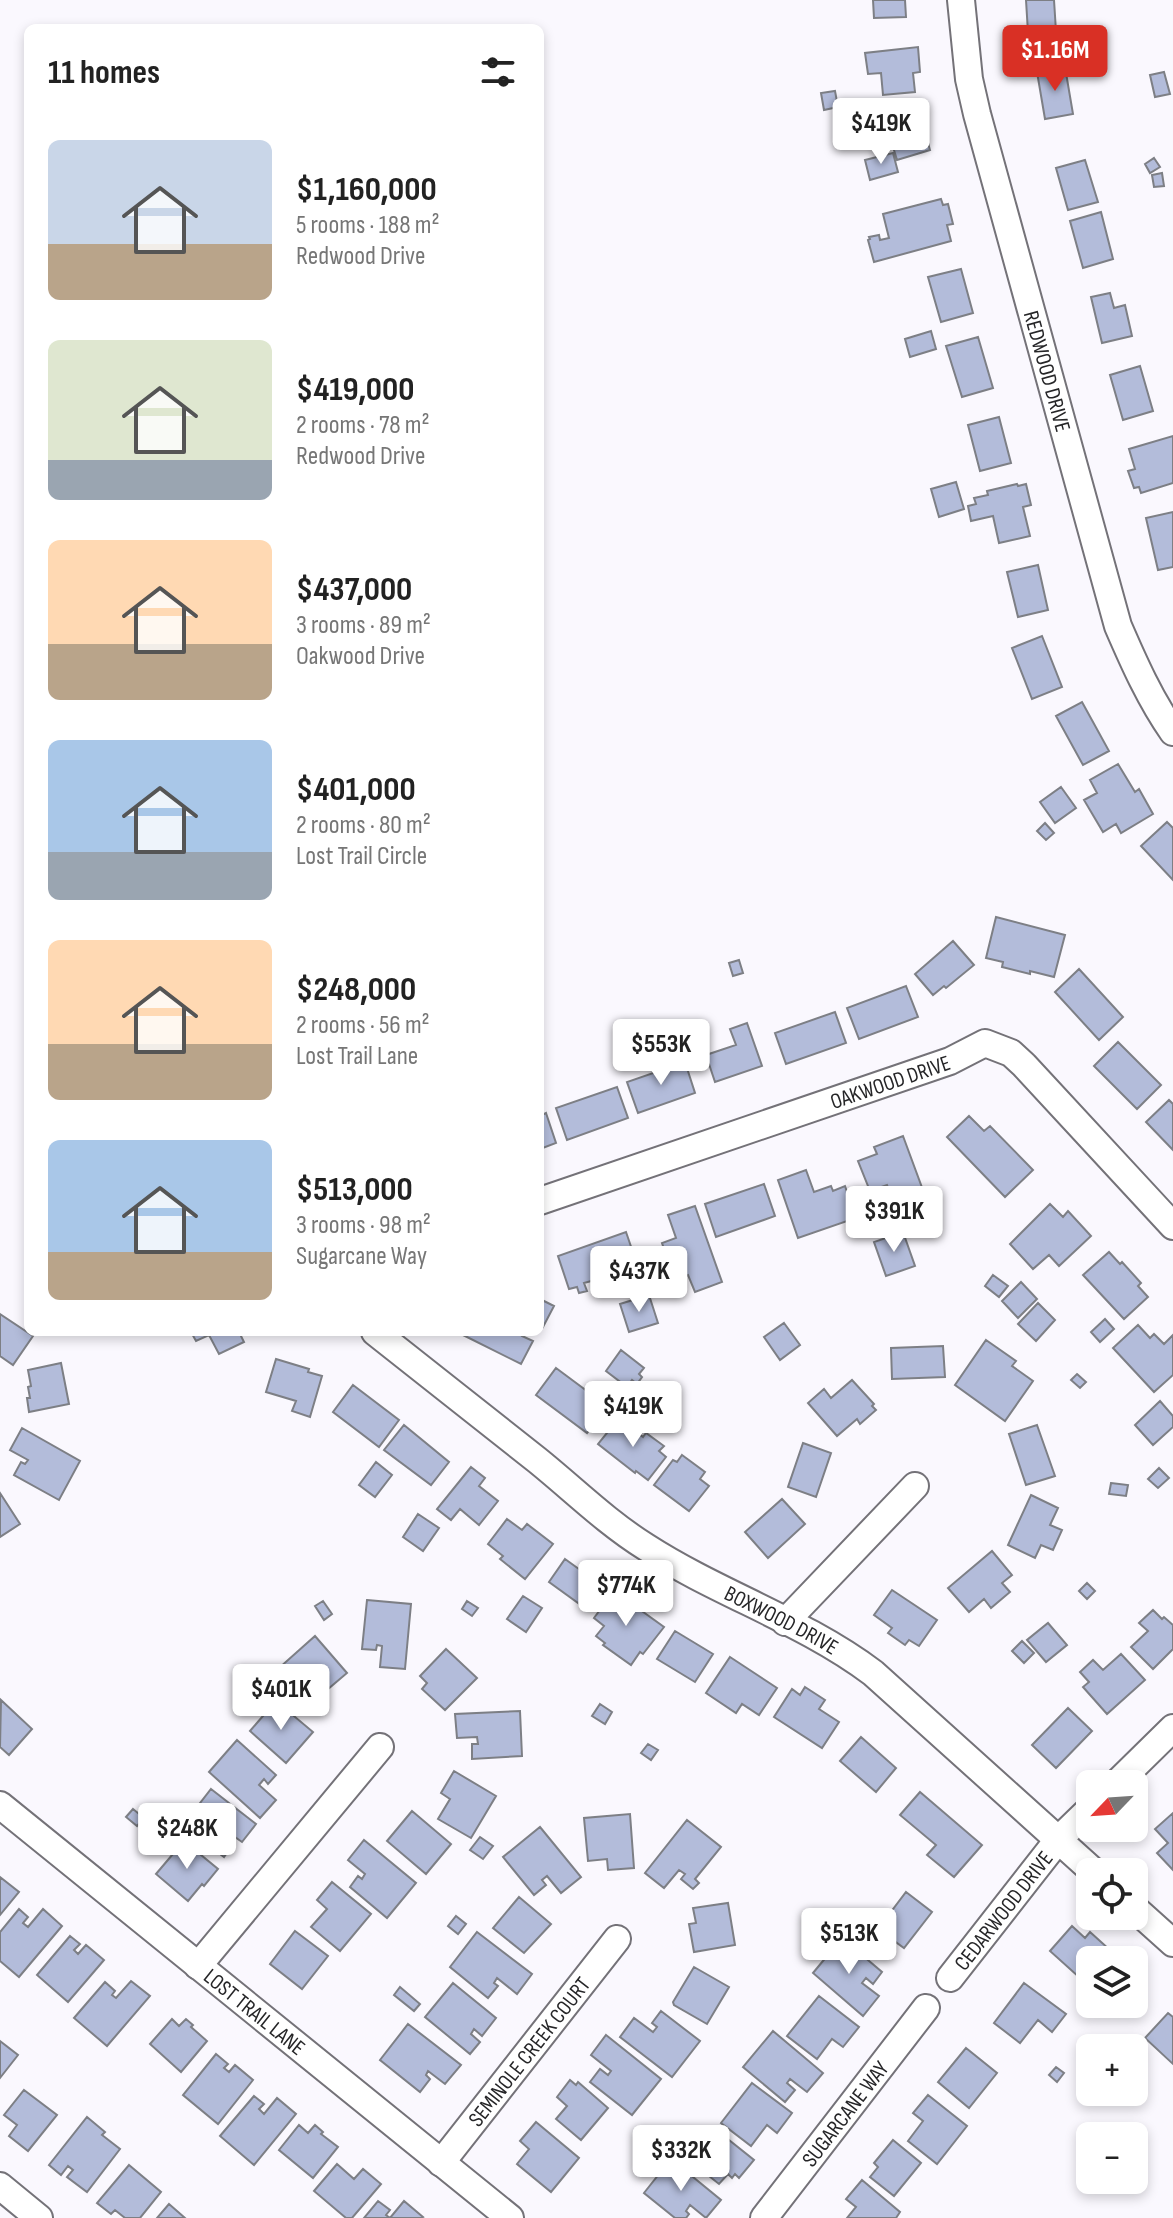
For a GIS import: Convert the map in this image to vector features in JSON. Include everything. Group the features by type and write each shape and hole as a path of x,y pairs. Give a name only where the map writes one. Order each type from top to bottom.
{"street":[{"name":"REDWOOD DRIVE","path":"961,0 969,79 977,114 1118,626 1140,677 1173,732"},
{"name":"OAKWOOD DRIVE","path":"544,1200 950,1061 985,1043 1011,1053 1024,1065 1173,1226"},
{"name":"BOXWOOD DRIVE","path":"380,1336 612,1524 682,1569 828,1643 873,1673 1078,1858"},
{"path":"785,1622 915,1486"},
{"path":"1130,1770 1173,1728"},
{"path":"198,1966 380,1747"},
{"name":"LOST TRAIL LANE","path":"0,1805 510,2218"},
{"name":"CEDARWOOD DRIVE","path":"950,1978 1058,1840 1076,1823"},
{"path":"1148,1921 1173,1943"},
{"name":"SEMINOLE CREEK COURT","path":"441,2163 617,1939"},
{"name":"SUGARCANE WAY","path":"764,2218 926,2008"},
{"path":"0,2186 39,2218"}],"building":[{"path":"873,0 905,0 906,17 874,18"},
{"path":"1026,0 1054,0 1057,47 1029,49"},
{"path":"918,47 920,72 913,73 915,92 883,95 881,73 868,74 865,53"},
{"path":"1065,67 1073,114 1045,119 1037,72"},
{"path":"1164,72 1170,94 1155,97 1150,75"},
{"path":"835,91 838,107 824,110 821,93"},
{"path":"918,107 930,150 897,160 884,117"},
{"path":"893,153 898,172 870,180 865,160"},
{"path":"1154,158 1160,167 1150,173 1145,164"},
{"path":"1085,160 1098,202 1068,210 1056,168"},
{"path":"1162,173 1164,186 1154,187 1152,175"},
{"path":"941,199 943,205 948,204 953,224 947,225 951,241 874,262 869,237 879,235 880,240 889,238 883,214"},
{"path":"1101,212 1113,259 1083,268 1070,221"},
{"path":"961,269 973,313 941,322 928,277"},
{"path":"1110,293 1114,308 1125,305 1132,336 1102,343 1091,297"},
{"path":"931,331 936,349 910,357 905,339"},
{"path":"978,337 993,388 962,397 946,346"},
{"path":"1140,366 1153,411 1123,420 1110,375"},
{"path":"999,417 1011,463 980,471 968,425"},
{"path":"1173,436 1173,483 1141,493 1139,487 1134,488 1128,471 1135,469 1129,449"},
{"path":"956,482 964,509 939,517 931,489"},
{"path":"1026,484 1031,505 1023,507 1030,536 999,543 993,516 971,521 968,506 976,504 974,498 988,495 987,491"},
{"path":"1173,512 1173,567 1158,570 1146,518"},
{"path":"1038,565 1048,610 1018,617 1007,572"},
{"path":"1042,636 1062,687 1032,699 1012,648"},
{"path":"1082,702 1109,751 1083,765 1056,716"},
{"path":"1118,764 1135,792 1139,789 1153,814 1121,833 1116,824 1103,832 1084,800 1097,793 1090,780"},
{"path":"1061,787 1076,808 1055,823 1040,802"},
{"path":"1167,822 1173,828 1173,880 1141,846"},
{"path":"1045,823 1054,833 1046,840 1037,831"},
{"path":"996,917 1065,935 1054,977 1002,967 1003,962 986,958"},
{"path":"953,941 974,965 933,995 915,974"},
{"path":"739,960 743,973 733,976 729,963"},
{"path":"1079,969 1123,1017 1099,1040 1055,992"},
{"path":"906,986 918,1017 859,1039 847,1008"},
{"path":"835,1012 846,1043 786,1064 775,1033"},
{"path":"747,1023 762,1066 715,1082 706,1055 736,1045 730,1029"},
{"path":"1118,1042 1161,1085 1137,1109 1094,1066"},
{"path":"633,1045 638,1063 622,1067 616,1049"},
{"path":"685,1062 695,1093 638,1113 627,1082"},
{"path":"617,1087 628,1118 567,1140 556,1108"},
{"path":"1169,1100 1173,1104 1173,1150 1146,1122"},
{"path":"544,1114 556,1143 544,1148"},
{"path":"969,1116 984,1131 990,1126 1033,1170 1005,1197 947,1137"},
{"path":"903,1136 931,1212 901,1223 887,1185 870,1191 858,1161 877,1154 874,1147"},
{"path":"806,1170 814,1192 831,1186 833,1191 845,1186 856,1218 798,1238 778,1180"},
{"path":"764,1184 775,1216 716,1237 705,1204"},
{"path":"1050,1204 1063,1217 1068,1211 1091,1236 1059,1266 1049,1255 1033,1269 1010,1244"},
{"path":"695,1206 722,1282 695,1292 688,1275 660,1285 649,1254 664,1249 662,1243 676,1238 668,1215"},
{"path":"626,1232 637,1264 625,1268 629,1280 599,1291 595,1280 584,1283 587,1291 579,1293 577,1287 569,1289 558,1256"},
{"path":"903,1232 915,1266 886,1276 874,1242"},
{"path":"1109,1252 1141,1283 1138,1286 1148,1297 1124,1319 1083,1275"},
{"path":"993,1275 1008,1286 999,1297 985,1286"},
{"path":"1021,1282 1037,1299 1018,1318 1002,1301"},
{"path":"649,1295 658,1323 629,1332 620,1304"},
{"path":"544,1301 554,1306 544,1325"},
{"path":"1038,1303 1055,1320 1036,1341 1018,1324"},
{"path":"0,1314 24,1330 24,1336 33,1336 13,1365 0,1356"},
{"path":"1105,1319 1114,1329 1100,1342 1091,1332"},
{"path":"784,1323 800,1345 780,1360 764,1337"},
{"path":"1138,1325 1150,1338 1154,1334 1164,1344 1173,1335 1173,1375 1154,1392 1113,1348"},
{"path":"210,1336 241,1336 244,1342 219,1354"},
{"path":"465,1336 522,1336 533,1341 521,1364"},
{"path":"986,1340 1016,1361 1012,1366 1033,1381 1005,1421 955,1385"},
{"path":"943,1346 945,1377 892,1379 891,1348"},
{"path":"621,1350 644,1368 637,1384 632,1380 627,1387 606,1371"},
{"path":"276,1359 322,1376 310,1417 292,1411 296,1401 266,1392"},
{"path":"61,1363 69,1404 29,1412 27,1398 30,1398 28,1387 31,1386 28,1370"},
{"path":"556,1368 607,1406 587,1433 536,1395"},
{"path":"1077,1374 1086,1382 1080,1388 1071,1380"},
{"path":"852,1380 876,1410 860,1424 857,1419 837,1436 808,1403 824,1389 831,1398"},
{"path":"353,1385 399,1420 379,1447 333,1412"},
{"path":"1160,1401 1173,1416 1173,1427 1153,1445 1135,1425"},
{"path":"619,1418 643,1437 646,1433 664,1446 659,1451 666,1457 648,1480 598,1444"},
{"path":"404,1425 449,1462 431,1485 384,1450"},
{"path":"1037,1425 1055,1476 1026,1485 1009,1434"},
{"path":"22,1428 80,1461 59,1500 14,1475 21,1462 25,1464 28,1460 10,1450"},
{"path":"803,1443 831,1453 816,1497 788,1487"},
{"path":"682,1455 705,1472 700,1479 709,1486 689,1511 654,1485 673,1460 677,1462"},
{"path":"376,1462 392,1475 375,1497 359,1485"},
{"path":"471,1467 485,1478 479,1486 498,1501 479,1525 460,1509 451,1520 437,1509"},
{"path":"1159,1468 1169,1478 1158,1488 1148,1479"},
{"path":"1111,1483 1128,1485 1126,1496 1109,1494"},
{"path":"0,1493 20,1524 0,1537"},
{"path":"1031,1495 1058,1508 1050,1525 1062,1530 1053,1550 1041,1545 1035,1558 1008,1545"},
{"path":"782,1499 805,1524 768,1558 745,1532"},
{"path":"418,1514 439,1528 423,1551 403,1537"},
{"path":"507,1519 522,1530 527,1524 553,1544 525,1579 500,1559 503,1556 488,1544"},
{"path":"992,1551 1012,1575 1002,1583 1010,1592 991,1608 984,1599 969,1612 948,1588"},
{"path":"565,1559 601,1585 585,1608 549,1582"},
{"path":"1087,1583 1095,1591 1087,1599 1079,1591"},
{"path":"892,1590 937,1620 919,1646 909,1640 905,1645 888,1633 892,1628 874,1615"},
{"path":"614,1591 664,1627 631,1665 603,1645 605,1643 596,1636 604,1626 594,1618"},
{"path":"523,1596 542,1608 526,1632 507,1619"},
{"path":"367,1600 411,1604 405,1669 380,1667 382,1646 377,1645 376,1650 362,1649"},
{"path":"323,1601 332,1614 324,1620 315,1606"},
{"path":"467,1601 478,1608 472,1616 462,1609"},
{"path":"1153,1610 1173,1625 1173,1649 1153,1669 1131,1647 1148,1631 1139,1623"},
{"path":"1048,1623 1067,1645 1046,1662 1027,1640"},
{"path":"675,1631 713,1654 695,1682 657,1659"},
{"path":"315,1636 347,1673 328,1689 319,1679 302,1694 279,1668"},
{"path":"1022,1641 1034,1653 1024,1663 1012,1651"},
{"path":"446,1649 477,1678 445,1710 422,1689 427,1683 420,1676"},
{"path":"1121,1654 1145,1680 1107,1714 1083,1687 1089,1682 1080,1672 1093,1660 1103,1670"},
{"path":"730,1657 777,1688 759,1715 742,1704 736,1713 706,1693"},
{"path":"805,1687 825,1700 819,1709 839,1722 822,1748 774,1717 792,1689 800,1695"},
{"path":"1,1700 32,1729 9,1755 0,1747"},
{"path":"276,1701 313,1732 286,1763 250,1731"},
{"path":"600,1704 612,1712 605,1724 592,1716"},
{"path":"1068,1708 1092,1731 1056,1768 1032,1745"},
{"path":"520,1711 522,1756 472,1759 472,1744 478,1744 477,1737 457,1738 455,1714"},
{"path":"861,1737 896,1768 876,1792 840,1761"},
{"path":"237,1740 276,1775 268,1784 264,1779 259,1785 276,1800 260,1818 209,1772"},
{"path":"648,1744 658,1750 651,1760 641,1753"},
{"path":"454,1771 496,1796 471,1838 438,1819 450,1799 441,1793"},
{"path":"211,1789 256,1824 242,1842 232,1835 228,1841 233,1844 224,1857 183,1825"},
{"path":"920,1792 982,1845 954,1877 927,1855 936,1845 900,1815"},
{"path":"133,1809 144,1818 137,1826 126,1817"},
{"path":"412,1811 451,1844 426,1874 387,1841"},
{"path":"1173,1813 1173,1870 1157,1853 1168,1843 1155,1829"},
{"path":"630,1814 634,1868 608,1870 607,1859 588,1861 584,1818"},
{"path":"687,1820 721,1847 695,1879 699,1883 693,1889 681,1879 685,1874 679,1870 664,1888 645,1873"},
{"path":"540,1827 581,1877 561,1893 547,1876 542,1880 546,1885 534,1895 503,1857"},
{"path":"480,1837 493,1846 483,1859 470,1850"},
{"path":"364,1840 416,1883 387,1918 350,1887 358,1876 362,1879 365,1874 348,1860"},
{"path":"184,1841 218,1869 188,1901 156,1874"},
{"path":"0,1877 19,1892 0,1915"},
{"path":"332,1882 371,1914 340,1951 311,1927 327,1909 317,1900"},
{"path":"906,1892 932,1912 904,1948 878,1929"},
{"path":"519,1897 551,1924 524,1953 493,1928"},
{"path":"728,1903 735,1945 694,1952 689,1924 696,1923 693,1908"},
{"path":"19,1909 28,1917 23,1923 28,1927 43,1909 62,1926 19,1977 0,1961 0,1932"},
{"path":"456,1916 466,1924 458,1934 448,1926"},
{"path":"1072,1926 1085,1938 1090,1932 1106,1946 1076,1946 1076,1974 1050,1951"},
{"path":"295,1931 328,1956 302,1989 270,1964"},
{"path":"477,1932 532,1974 517,1994 497,1978 494,1983 498,1986 488,1998 450,1967"},
{"path":"70,1936 80,1944 74,1950 78,1954 86,1945 104,1960 68,2002 37,1975"},
{"path":"842,1938 882,1972 873,1984 866,1978 862,1983 879,1996 863,2016 813,1973"},
{"path":"694,1967 729,1987 707,2024 673,2002"},
{"path":"131,1981 150,1996 107,2046 74,2018 105,1982 115,1991 112,1995 116,1998"},
{"path":"453,1983 496,2018 482,2036 474,2029 471,2034 480,2042 470,2054 425,2017"},
{"path":"1024,1983 1066,2014 1052,2032 1038,2020 1020,2043 994,2023"},
{"path":"400,1987 420,2004 414,2011 394,1995"},
{"path":"819,1996 859,2027 843,2047 832,2039 817,2059 787,2036"},
{"path":"661,2011 700,2041 672,2077 620,2037 634,2018 653,2032 657,2027 652,2023"},
{"path":"1168,2013 1173,2017 1173,2064 1148,2041 1148,2035"},
{"path":"172,2019 179,2026 186,2019 207,2041 181,2072 150,2044"},
{"path":"408,2024 461,2065 445,2084 428,2071 426,2075 430,2079 420,2092 380,2060"},
{"path":"773,2031 823,2073 807,2092 790,2079 787,2083 795,2090 785,2102 743,2067"},
{"path":"606,2035 661,2079 632,2115 590,2082 600,2069 608,2075 611,2071 591,2055"},
{"path":"0,2041 18,2055 0,2078"},
{"path":"966,2048 997,2073 969,2108 938,2082"},
{"path":"216,2054 228,2064 224,2068 229,2072 235,2065 253,2080 218,2124 183,2095"},
{"path":"1056,2067 1064,2073 1057,2082 1049,2075"},
{"path":"570,2080 576,2085 578,2082 608,2108 581,2140 556,2119 567,2106 557,2097"},
{"path":"752,2083 792,2113 777,2133 767,2125 751,2146 721,2123"},
{"path":"24,2090 57,2115 28,2151 9,2136 17,2125 4,2115"},
{"path":"928,2095 967,2126 937,2164 908,2141 923,2121 913,2113"},
{"path":"254,2096 264,2104 259,2109 264,2114 277,2098 296,2114 254,2165 220,2136"},
{"path":"87,2117 105,2132 102,2135 120,2149 87,2192 67,2177 73,2170 68,2166 61,2175 49,2165"},
{"path":"536,2122 579,2158 551,2192 517,2164 529,2149 520,2141"},
{"path":"299,2125 308,2133 315,2125 338,2147 313,2178 279,2150"},
{"path":"719,2132 754,2160 739,2178 728,2174 719,2184 694,2164"},
{"path":"893,2140 921,2163 894,2196 870,2177 878,2167 874,2163"},
{"path":"671,2159 721,2200 706,2218 690,2205 686,2218 675,2218 644,2193"},
{"path":"337,2164 354,2179 363,2169 381,2184 352,2218 346,2218 314,2191"},
{"path":"129,2165 161,2192 140,2218 125,2218 115,2210 111,2214 97,2203"},
{"path":"862,2180 900,2212 896,2218 847,2218 856,2207 846,2199"},
{"path":"378,2201 390,2210 386,2215 390,2218 364,2218"},
{"path":"404,2201 423,2217 421,2218 390,2218"},
{"path":"169,2204 185,2218 157,2218"}]}
